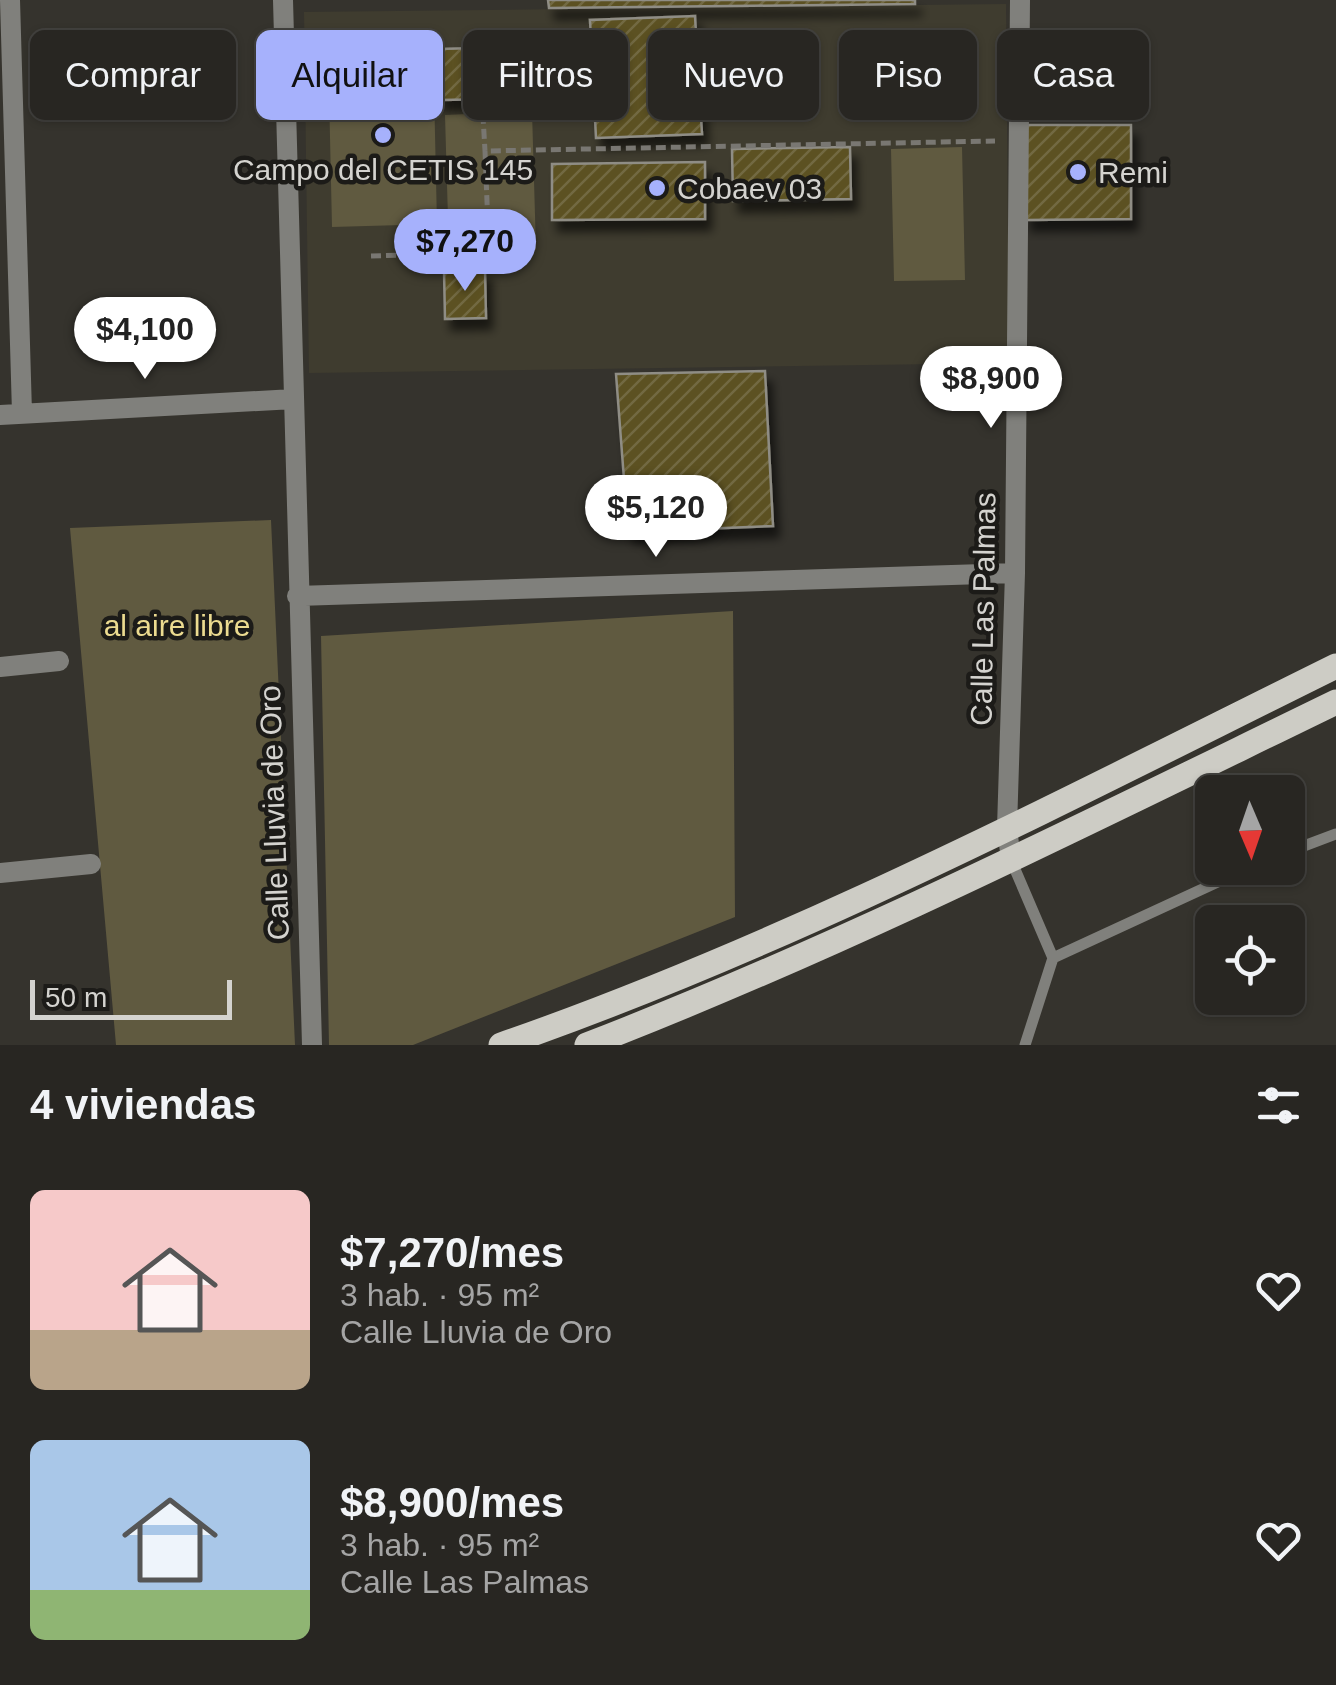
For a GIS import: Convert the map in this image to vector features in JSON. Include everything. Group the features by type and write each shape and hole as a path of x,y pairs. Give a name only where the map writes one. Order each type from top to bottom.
{"main road":[{"path":"501,1045 772,936 1008,828 1336,666"},
{"path":"587,1045 687,1006 1010,860 1336,702"}],"street":[{"path":"10,0 11,414 294,400"},
{"name":"Calle Lluvia de Oro","path":"284,0 312,1045"},
{"name":"Calle Las Palmas","path":"1010,860 1020,0"},
{"path":"297,596 1016,574"},
{"path":"0,667 58,660"},
{"path":"0,873 90,864"}],"lane":[{"path":"1305,846 1336,834"},
{"path":"1010,860 1052,958 1024,1045"},
{"path":"1052,958 1211,885"}],"path":[{"path":"371,256 489,252 483,120"},
{"path":"485,151 1018,140"}],"shaded area":[{"name":"Cobaev 03","path":"1006,4 1006,30 997,30 997,120 1007,120 1009,363 309,373 305,120 443,120 443,30 304,30 304,12"}],"green space":[{"path":"463,114 463,120 532,120 536,250 449,254 445,115"},
{"path":"330,120 435,120 437,224 332,227"},
{"path":"962,147 965,280 894,281 891,149"},
{"name":"al aire libre","path":"271,520 295,1045 116,1045 70,528"},
{"path":"733,611 735,917 413,1045 329,1045 321,636"}],"building":[{"path":"548,0 915,0 915,4 549,8"},
{"path":"695,16 696,30 648,30 648,120 701,120 702,134 596,138 595,120 628,120 628,30 591,30 590,20"},
{"path":"463,48 463,100 443,100 443,49"},
{"name":"Remi","path":"1026,125 1131,125 1131,219 1025,220"},
{"path":"850,147 851,199 733,201 732,149"},
{"path":"705,162 705,219 552,220 552,164"},
{"path":"485,269 486,318 445,319 444,270"},
{"path":"765,371 773,526 628,532 616,374"}],"place":[{"name":"Campo del CETIS 145","path":"383,135"},
{"name":"Remi","path":"1078,172"},
{"name":"Cobaev 03","path":"657,188"}]}
